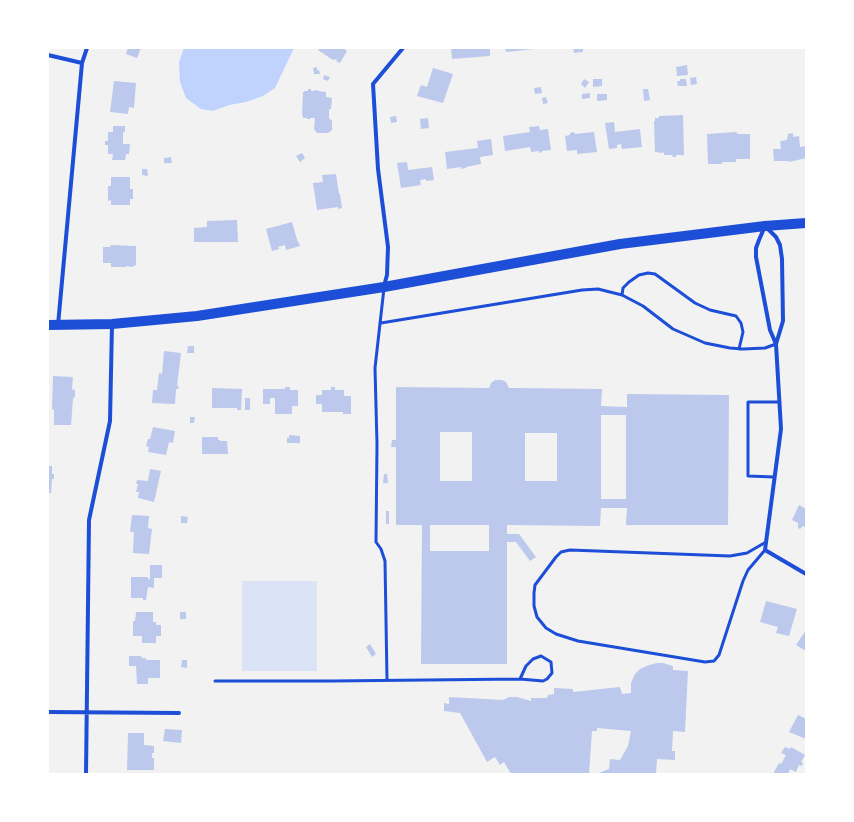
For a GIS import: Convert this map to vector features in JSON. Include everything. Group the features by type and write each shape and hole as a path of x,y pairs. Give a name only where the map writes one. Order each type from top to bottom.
{"main road":[{"path":"53,326 112,324 198,316 384,287 620,244 765,226 806,223"}],"street":[{"path":"53,326 82,63 87,48"},
{"path":"384,287 387,275 388,247 378,169 373,84 403,48"},
{"path":"48,55 82,63"},
{"path":"776,344 770,330 756,257 756,248 765,226 776,237 780,245 782,255 783,321 776,344 781,429 765,550 806,574"},
{"path":"86,774 89,520 110,421 112,324"},
{"path":"48,712 179,713"}],"lane":[{"path":"622,294 626,285 638,275 648,273 655,274 695,303 710,310 736,316 741,323 743,332 739,349"},
{"path":"384,287 375,368 376,542 381,549 385,561 387,680"},
{"path":"381,323 582,290 598,289 622,294 643,306 673,329 705,343 739,349 765,348 776,344"},
{"path":"774,477 748,476 748,402 779,402"},
{"path":"765,550 748,570 719,655 714,661 705,662 578,641 556,634 546,628 537,617 534,606 535,585 556,556 561,552 570,550 730,556 747,553 766,542"},
{"path":"215,681 520,679 543,681 552,673 551,662 540,656 533,659 526,666 520,679"}],"shaded area":[{"path":"242,581 317,581 317,671 242,671"}],"water":[{"path":"184,48 294,48 275,88 263,96 213,111 201,109 186,98 180,82 179,62"}],"building":[{"path":"128,48 141,48 137,58 126,54"},
{"path":"319,48 346,48 345,50 347,51 340,63 336,61 337,59 333,60 318,50"},
{"path":"451,48 490,48 490,56 452,59"},
{"path":"505,48 534,48 534,49 506,52"},
{"path":"573,48 583,48 583,52 574,53"},
{"path":"687,65 688,75 677,76 676,67"},
{"path":"317,67 320,74 314,74 313,68"},
{"path":"433,68 453,74 443,103 417,96 421,85 427,87"},
{"path":"324,75 330,77 328,81 323,79"},
{"path":"696,77 697,84 691,85 690,78"},
{"path":"584,79 589,82 585,88 581,84"},
{"path":"593,79 602,79 602,86 593,87"},
{"path":"680,79 686,79 687,86 678,86 677,81 680,81"},
{"path":"114,81 136,83 134,108 129,107 128,114 110,112"},
{"path":"541,87 542,93 535,94 534,88"},
{"path":"308,89 311,89 311,91 318,90 326,92 326,97 332,98 331,109 329,109 329,118 332,121 332,130 328,133 317,133 314,129 315,118 307,119 303,118 302,116 303,92 308,91"},
{"path":"643,89 648,89 650,100 644,101"},
{"path":"590,93 590,98 582,99 582,94"},
{"path":"597,94 607,94 607,100 597,101"},
{"path":"546,97 548,103 543,104 542,98"},
{"path":"683,115 684,155 676,155 676,157 673,157 672,155 664,155 664,151 663,153 655,152 655,118 659,118 659,116"},
{"path":"396,116 397,122 391,123 390,117"},
{"path":"428,118 429,128 421,129 420,119"},
{"path":"614,122 615,132 640,129 642,147 622,149 621,144 617,145 617,148 609,149 605,123"},
{"path":"113,126 125,126 125,132 123,132 123,144 130,144 129,154 126,154 125,160 112,160 113,154 108,154 108,145 105,145 105,141 108,141 108,132 113,132"},
{"path":"539,126 540,130 548,129 551,150 542,151 539,153 539,151 531,152 530,147 505,151 503,136 530,132 529,127"},
{"path":"574,132 575,134 594,132 597,152 577,154 577,150 567,151 565,136"},
{"path":"736,132 738,134 750,134 750,159 736,159 736,162 722,162 722,164 708,164 707,134"},
{"path":"793,133 793,137 799,136 800,147 806,146 806,158 789,162 774,161 773,149 781,149 780,141 787,140 788,134"},
{"path":"491,139 493,155 480,157 481,164 461,169 461,167 447,169 445,152 478,148 477,141"},
{"path":"302,153 305,158 300,162 296,156"},
{"path":"171,157 172,163 164,163 164,158"},
{"path":"407,162 408,170 432,167 434,180 420,180 421,185 401,188 397,163"},
{"path":"142,169 147,169 148,176 142,175"},
{"path":"336,174 342,208 338,209 338,207 317,210 313,183 323,182 322,175"},
{"path":"111,177 130,177 130,189 133,189 133,199 130,199 130,205 111,205 111,200 108,201 108,186 111,186"},
{"path":"237,220 238,242 194,242 194,228 207,227 207,221"},
{"path":"292,222 300,246 286,250 285,245 272,251 266,229"},
{"path":"111,245 136,246 136,265 133,266 134,267 111,267 111,263 103,263 103,247 110,247"},
{"path":"188,346 194,346 194,353 187,353"},
{"path":"164,351 181,353 177,386 179,386 178,389 176,389 175,404 152,403 153,390 157,390 159,373 162,374"},
{"path":"53,376 73,377 72,388 75,390 75,397 73,399 71,425 54,425 54,410 52,409"},
{"path":"495,380 502,380 506,382 509,388 602,389 601,406 627,407 627,394 729,395 728,525 626,525 627,508 601,508 600,526 507,525 507,534 519,534 536,557 530,561 516,542 507,542 507,664 421,664 422,525 396,525 396,447 391,447 392,440 396,440 396,387 489,388 491,383","holes":["601,415 626,415 626,499 601,499","440,432 472,432 472,481 440,481","525,433 557,433 557,481 525,481","430,525 489,525 489,551 430,551"]},
{"path":"285,387 290,387 290,390 298,390 298,406 292,406 292,414 275,414 275,398 270,398 270,404 263,404 263,389 285,389"},
{"path":"331,387 335,387 335,390 344,390 344,396 351,396 351,414 343,414 343,412 322,412 322,404 316,404 316,395 322,395 322,390 331,390"},
{"path":"212,388 242,389 241,410 237,410 237,408 212,408"},
{"path":"245,398 250,398 250,410 245,410"},
{"path":"190,417 195,417 194,423 190,423"},
{"path":"153,427 175,431 173,443 169,442 166,455 148,452 149,447 146,446 148,439 150,439"},
{"path":"289,435 300,436 300,443 287,443 287,438 289,438"},
{"path":"202,437 218,437 218,440 220,441 227,441 228,454 202,454"},
{"path":"48,466 52,466 52,474 54,474 51,493 48,493"},
{"path":"150,469 161,471 154,502 138,498 139,492 136,492 138,484 136,484 137,480 148,481"},
{"path":"384,474 387,474 388,483 383,483"},
{"path":"799,505 806,509 806,527 803,526 800,529 798,528 798,523 792,520"},
{"path":"386,511 389,511 389,524 386,524"},
{"path":"132,515 149,516 148,528 152,529 149,554 133,553 134,532 130,532"},
{"path":"181,516 188,517 187,523 181,523"},
{"path":"150,565 162,565 162,578 154,578 154,588 148,587 146,600 143,600 143,598 131,598 131,577 148,577 148,579 150,579"},
{"path":"766,601 797,609 789,636 776,633 778,627 760,622"},
{"path":"136,612 153,612 153,622 156,622 156,625 161,625 161,636 156,636 156,643 142,643 142,636 133,636 133,621 135,621"},
{"path":"180,612 186,612 186,619 180,619"},
{"path":"806,630 806,651 796,645"},
{"path":"370,644 376,654 372,657 366,647"},
{"path":"129,656 141,656 142,658 146,658 146,660 160,660 160,678 148,678 148,684 137,684 136,666 129,666"},
{"path":"182,660 187,660 187,668 181,667"},
{"path":"657,663 673,666 673,670 688,671 685,732 673,731 672,751 675,751 675,760 657,759 656,774 596,774 609,769 610,759 620,760 628,746 631,731 597,728 597,731 592,731 589,774 511,774 504,762 500,765 495,757 487,762 460,713 444,711 444,703 449,704 449,697 503,700 509,697 517,697 531,701 531,698 547,698 548,695 554,694 554,688 573,689 573,692 620,687 622,694 631,693 631,683 635,674 640,669"},
{"path":"798,715 806,719 806,739 789,732"},
{"path":"165,729 182,730 181,743 163,741"},
{"path":"128,733 144,733 144,745 154,746 152,758 154,758 154,770 127,770"},
{"path":"785,747 790,749 791,747 805,755 801,762 803,763 802,766 799,765 796,772 790,769 788,774 773,774 779,763 781,764 786,755 781,753"}]}
